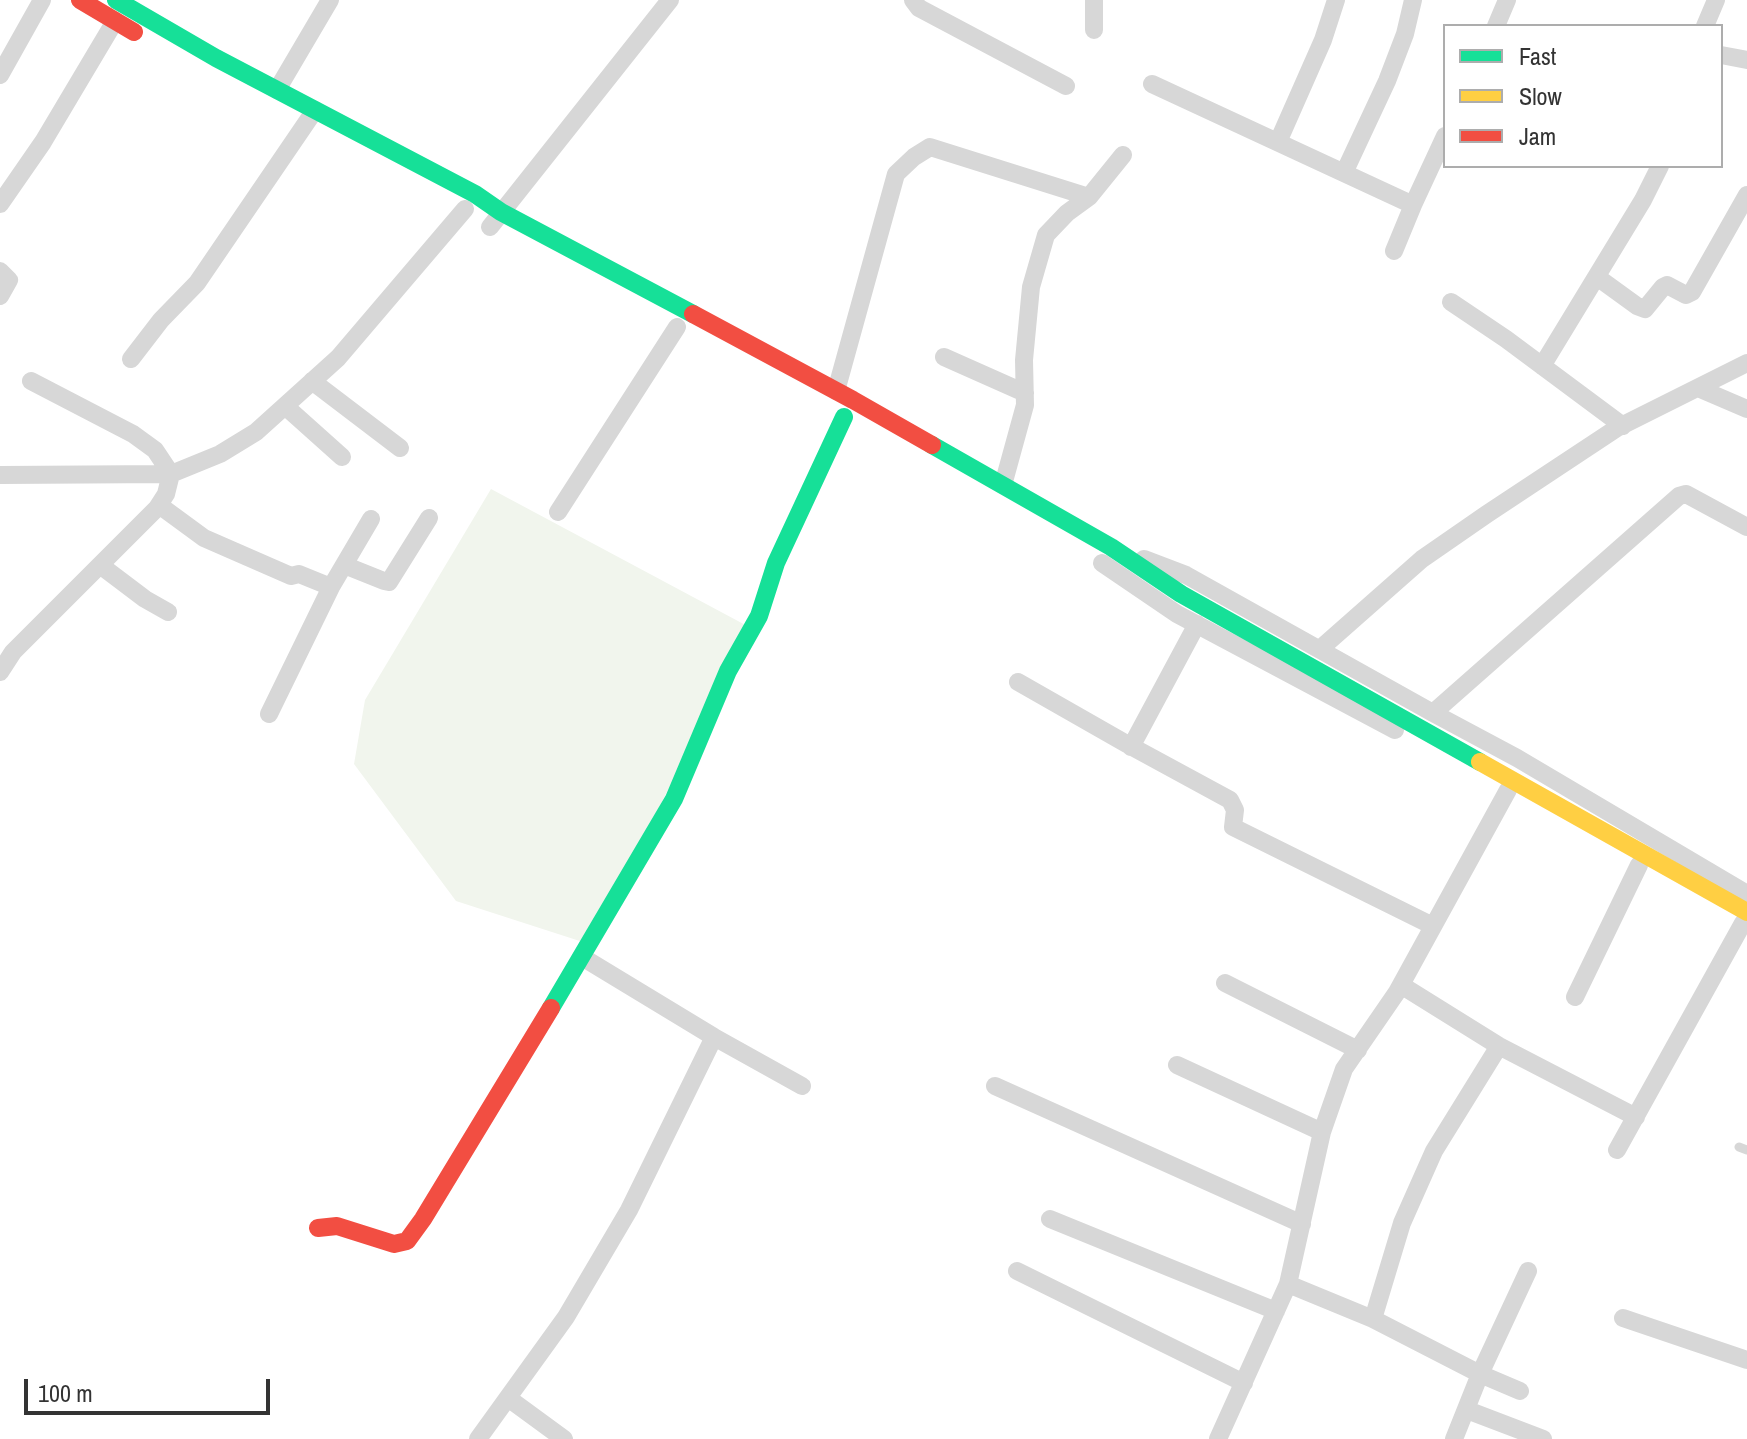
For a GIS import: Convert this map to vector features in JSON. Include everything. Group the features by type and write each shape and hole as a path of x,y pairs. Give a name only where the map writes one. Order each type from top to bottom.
{"main road":[{"path":"80,0 155,44"},
{"path":"116,0 277,90 307,122 475,194 498,224"},
{"path":"459,206 1003,485 1101,555 1181,594 1746,921"},
{"path":"318,1228 337,1226 394,1244 407,1241 430,1207 674,799 728,671 759,616 776,563 851,420 832,399"}],"street":[{"path":"0,75 42,0"},
{"path":"277,90 330,0"},
{"path":"498,224 670,0"},
{"path":"913,0 919,8 1066,86"},
{"path":"1094,0 1094,30"},
{"path":"1278,142 1323,40 1336,0"},
{"path":"1344,173 1387,81 1405,34 1413,0"},
{"path":"1497,24 1507,0"},
{"path":"1706,24 1716,0"},
{"path":"0,204 43,142 115,21"},
{"path":"1723,55 1747,60"},
{"path":"1152,84 1413,205"},
{"path":"131,359 161,320 197,283 307,122"},
{"path":"1394,251 1443,140"},
{"path":"832,399 896,174 914,157 930,147 1089,197"},
{"path":"1003,485 1025,405 1024,360 1031,287 1046,235 1067,213 1089,197 1123,155"},
{"path":"1542,366 1643,200 1659,168"},
{"path":"1597,277 1645,309 1667,285 1686,295 1692,292 1747,195"},
{"path":"0,475 171,474 220,454 256,432 338,358 459,206"},
{"path":"0,271 9,280 0,296"},
{"path":"1451,302 1623,426"},
{"path":"558,512 677,327"},
{"path":"944,357 1025,393"},
{"path":"1320,649 1422,559 1487,514 1623,426 1747,363"},
{"path":"0,672 13,652 159,505 166,494 171,474 155,450 133,434 31,381"},
{"path":"312,381 400,448"},
{"path":"1698,388 1747,409"},
{"path":"285,406 342,457"},
{"path":"1433,713 1679,496 1686,494 1747,527"},
{"path":"159,505 204,538 291,576 299,574 331,587"},
{"path":"344,565 389,582 429,518"},
{"path":"269,714 331,587 371,519"},
{"path":"1101,555 1186,575 1517,758 1747,894"},
{"path":"1101,555 1177,614 1746,921 1617,1150"},
{"path":"100,565 168,612"},
{"path":"1131,747 1197,624"},
{"path":"1018,682 1230,800 1235,810 1233,827 1433,926"},
{"path":"1218,1439 1288,1284 1322,1132 1344,1069 1401,985 1508,790"},
{"path":"1575,997 1639,865"},
{"path":"582,957 802,1086"},
{"path":"1225,983 1358,1050"},
{"path":"1401,985 1499,1046 1636,1117"},
{"path":"478,1439 566,1317 629,1210 714,1037"},
{"path":"1373,1319 1402,1223 1434,1151 1499,1046"},
{"path":"1177,1065 1322,1132"},
{"path":"995,1086 1302,1224"},
{"path":"1050,1219 1276,1311"},
{"path":"1017,1271 1244,1383"},
{"path":"1454,1439 1480,1374 1528,1271"},
{"path":"1288,1284 1373,1319 1520,1391"},
{"path":"1623,1318 1747,1360"},
{"path":"508,1398 564,1439"},
{"path":"1467,1410 1543,1439"}],"shaded area":[{"path":"491,489 751,628 589,944 456,901 354,764 365,700"}],"traffic: fast":[{"path":"116,0 216,58 475,194 501,212 693,314"},
{"path":"551,1008 674,799 728,671 759,616 776,563 844,417"},
{"path":"932,445 1111,547 1181,594 1480,762"}],"traffic: slow":[{"path":"1480,762 1747,912"}],"traffic: jam":[{"path":"80,0 134,32"},
{"path":"693,314 932,445"},
{"path":"318,1228 337,1226 394,1244 407,1241 551,1008"}]}
